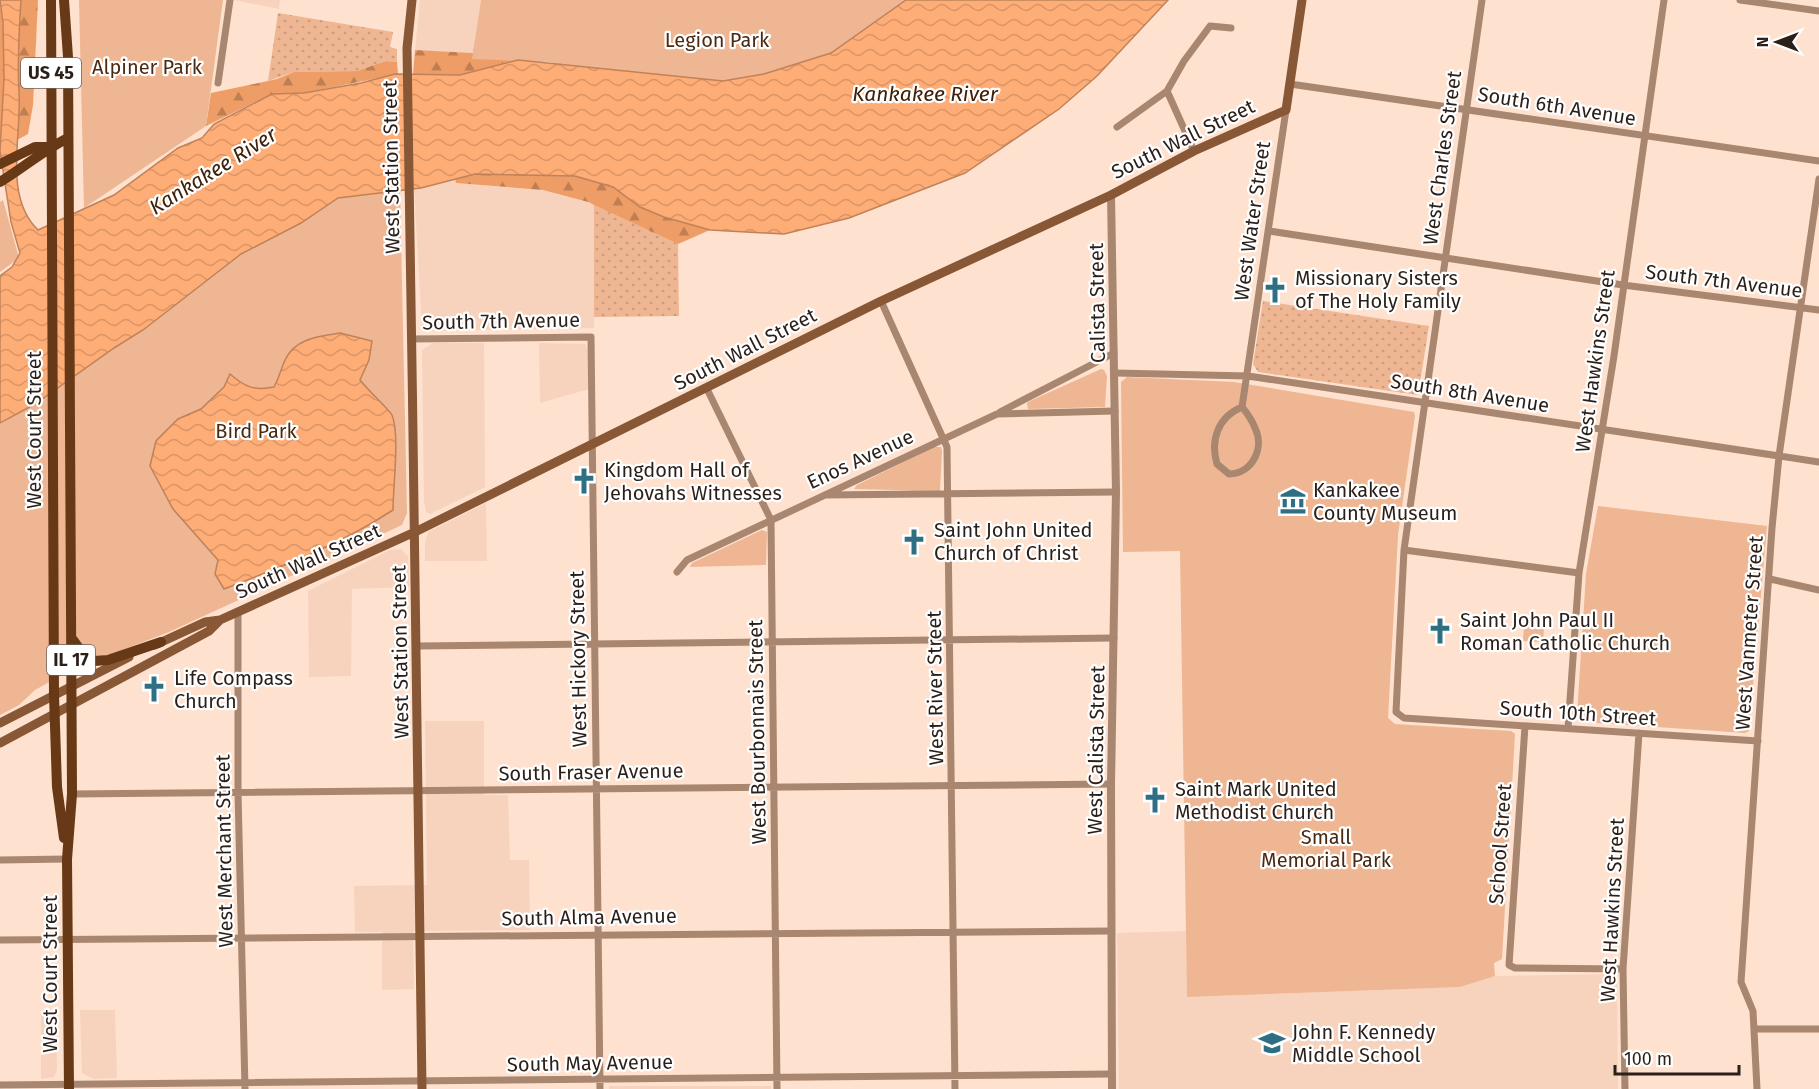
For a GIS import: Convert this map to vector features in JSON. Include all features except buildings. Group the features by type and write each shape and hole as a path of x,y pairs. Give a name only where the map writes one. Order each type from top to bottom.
{"main road":[{"name":"West Court Street","path":"51,0 51,473 54,695 57,787 67,859"},
{"name":"West Court Street","path":"64,0 68,57 71,461 72,794 67,859 69,1087"},
{"name":"West Station Street","path":"412,0 407,48 411,339 417,531 422,1085"},
{"name":"West Water Street","path":"1286,110 1302,0"},
{"name":"South Wall Street","path":"0,723 161,642 205,622 220,620 417,531 881,301 1111,195 1194,151 1286,110"},
{"path":"0,182 34,161 50,147 68,138"},
{"path":"0,164 35,147 50,147"},
{"name":"South Wall Street","path":"0,743 209,631 220,620"},
{"path":"71,635 80,653 94,661 108,660 161,642"}],"street":[{"path":"218,83 230,0"},
{"name":"West Charles Street","path":"1397,715 1404,550 1482,0"},
{"name":"West Hawkins Street","path":"1568,728 1579,573 1664,0"},
{"path":"1740,0 1819,11"},
{"path":"1117,127 1167,91 1184,61 1210,26 1231,28"},
{"name":"South 6th Avenue","path":"1290,84 1819,160"},
{"path":"1167,91 1194,151"},
{"name":"West Water Street","path":"1242,407 1286,110"},
{"name":"West Vanmeter Street","path":"1757,1089 1756,1029 1753,1011 1742,982 1758,741 1779,456 1819,179"},
{"name":"Calista Street","path":"1111,195 1115,411"},
{"name":"South 7th Avenue","path":"1269,231 1623,285 1819,310"},
{"name":"West River Street","path":"881,301 944,437 949,494 955,1089"},
{"name":"South 7th Avenue","path":"411,339 591,337"},
{"name":"West Hickory Street","path":"591,337 600,1089"},
{"name":"Enos Avenue","path":"677,572 687,560 997,414 1114,353"},
{"name":"South 8th Avenue","path":"1115,373 1248,376 1819,462"},
{"name":"West Bourbonnais Street","path":"707,389 771,520 777,1089"},
{"path":"1242,407 1257,431 1254,460 1246,471 1229,474 1216,464 1216,439 1224,418 1242,407"},
{"name":"Enos Avenue","path":"997,414 1115,411"},
{"name":"West Calista Street","path":"1112,1089 1111,784 1116,492 1115,411"},
{"path":"822,495 1116,492"},
{"path":"1404,550 1579,573"},
{"path":"1770,579 1819,590"},
{"name":"West Merchant Street","path":"238,612 238,792 245,1086"},
{"path":"418,646 1114,638"},
{"name":"South 10th Street","path":"1397,715 1758,741"},
{"name":"School Street","path":"1525,726 1509,965 1515,968 1623,969"},
{"name":"West Hawkins Street","path":"1625,1089 1623,969 1639,733"},
{"name":"South Fraser Avenue","path":"72,794 1111,784"},
{"path":"0,860 67,859"},
{"name":"South Alma Avenue","path":"0,940 242,940 953,930 1111,931"},
{"path":"1756,1029 1819,1029"},
{"name":"South May Avenue","path":"0,1086 422,1085 600,1079 1112,1074"}],"shaded area":[{"path":"234,0 280,0 279,9"},
{"path":"420,0 481,0 473,53 415,50"},
{"path":"455,179 456,183 543,190 594,204 594,328 430,331 422,328 414,189"},
{"path":"433,343 484,343 485,487 430,514 426,512 424,501 422,350"},
{"path":"539,343 585,344 588,350 589,389 540,403"},
{"path":"486,503 487,561 425,561 425,542 428,532"},
{"path":"401,549 408,556 409,587 352,589 351,676 309,677 308,591 390,550"},
{"path":"425,721 484,721 484,795 508,795 510,860 529,860 530,930 413,931 414,989 382,990 382,932 355,932 354,886 427,885"},
{"name":"John F. Kennedy Middle School","path":"1186,931 1187,997 1460,987 1495,976 1612,974 1617,978 1618,1089 1119,1089 1117,933"},
{"path":"80,1010 115,1010 117,1078 94,1079 82,1073"},
{"path":"56,1014 57,1070 54,1077 41,1079 41,1015"},
{"path":"609,1086 771,1086 771,1089 609,1089"}],"green space":[{"path":"21,0 38,0 33,105 28,134 17,140 19,93 16,76"},
{"name":"Alpiner Park","path":"79,0 223,0 206,126 84,208"},
{"name":"Legion Park","path":"481,0 907,0 831,53 764,74 717,82 571,67 550,62 472,59"},
{"path":"0,5 5,59 0,149"},
{"path":"278,13 393,32 390,47 397,49 397,62 386,61 357,71 294,72 268,81"},
{"path":"475,41 544,62 518,60 460,75 413,74 415,50 473,53"},
{"path":"386,61 397,62 398,74 304,93 272,94 206,126 211,93 277,79 294,72 357,71"},
{"path":"475,174 575,176 613,187 640,207 664,217 710,230 678,244 588,202 543,190 456,183 455,179"},
{"name":"Bird Park","path":"400,190 407,513 402,525 169,632 112,654 95,657 35,690 19,705 0,715 0,423 35,404 143,330 241,254 301,223 337,198"},
{"path":"3,200 19,258 0,272 0,202"},
{"path":"594,204 678,244 679,316 594,317"},
{"path":"1263,301 1429,326 1418,395 1258,372 1253,364"},
{"path":"1101,369 1107,376 1105,407 1028,409 1027,403 1030,401"},
{"name":"Small Memorial Park","path":"1127,377 1234,382 1414,412 1398,535 1388,718 1395,724 1511,731 1515,734 1502,959 1494,963 1495,976 1460,987 1187,997 1180,551 1123,552 1121,382"},
{"path":"934,447 941,447 942,451 940,491 854,489 857,485"},
{"path":"1598,506 1767,526 1749,731 1745,733 1583,722 1577,715 1586,574"},
{"path":"762,530 767,532 766,565 690,567 692,563"},
{"path":"1524,626 1544,628 1543,642 1523,641"}],"water":[{"name":"Kankakee River","path":"0,0 21,0 17,183 27,216 38,230 114,195 178,148 202,138 214,124 272,94 304,93 361,83 395,74 460,75 518,60 723,81 764,74 831,53 906,0 1168,0 1097,76 1059,109 965,173 849,218 784,234 710,230 664,217 640,207 613,187 575,176 475,174 421,188 338,198 301,223 241,254 143,330 35,404 0,423 0,276 12,267 20,253 11,222 0,151 4,78 3,23"},
{"path":"340,333 372,341 369,360 360,380 392,415 396,435 393,510 332,544 224,589 215,574 218,560 173,509 150,466 156,441 178,419 201,409 224,387 230,374 250,387 274,387 285,360 295,347 309,339"}],"place":[{"name":"Missionary Sisters of The Holy Family","path":"1275,290"},
{"name":"Kingdom Hall of Jehovahs Witnesses","path":"584,481"},
{"name":"Kankakee County Museum","path":"1293,501"},
{"name":"Saint John United Church of Christ","path":"914,542"},
{"name":"Saint John Paul II Roman Catholic Church","path":"1440,631"},
{"name":"Life Compass Church","path":"154,689"},
{"name":"Saint Mark United Methodist Church","path":"1155,800"},
{"name":"John F. Kennedy Middle School","path":"1272,1043"}]}
